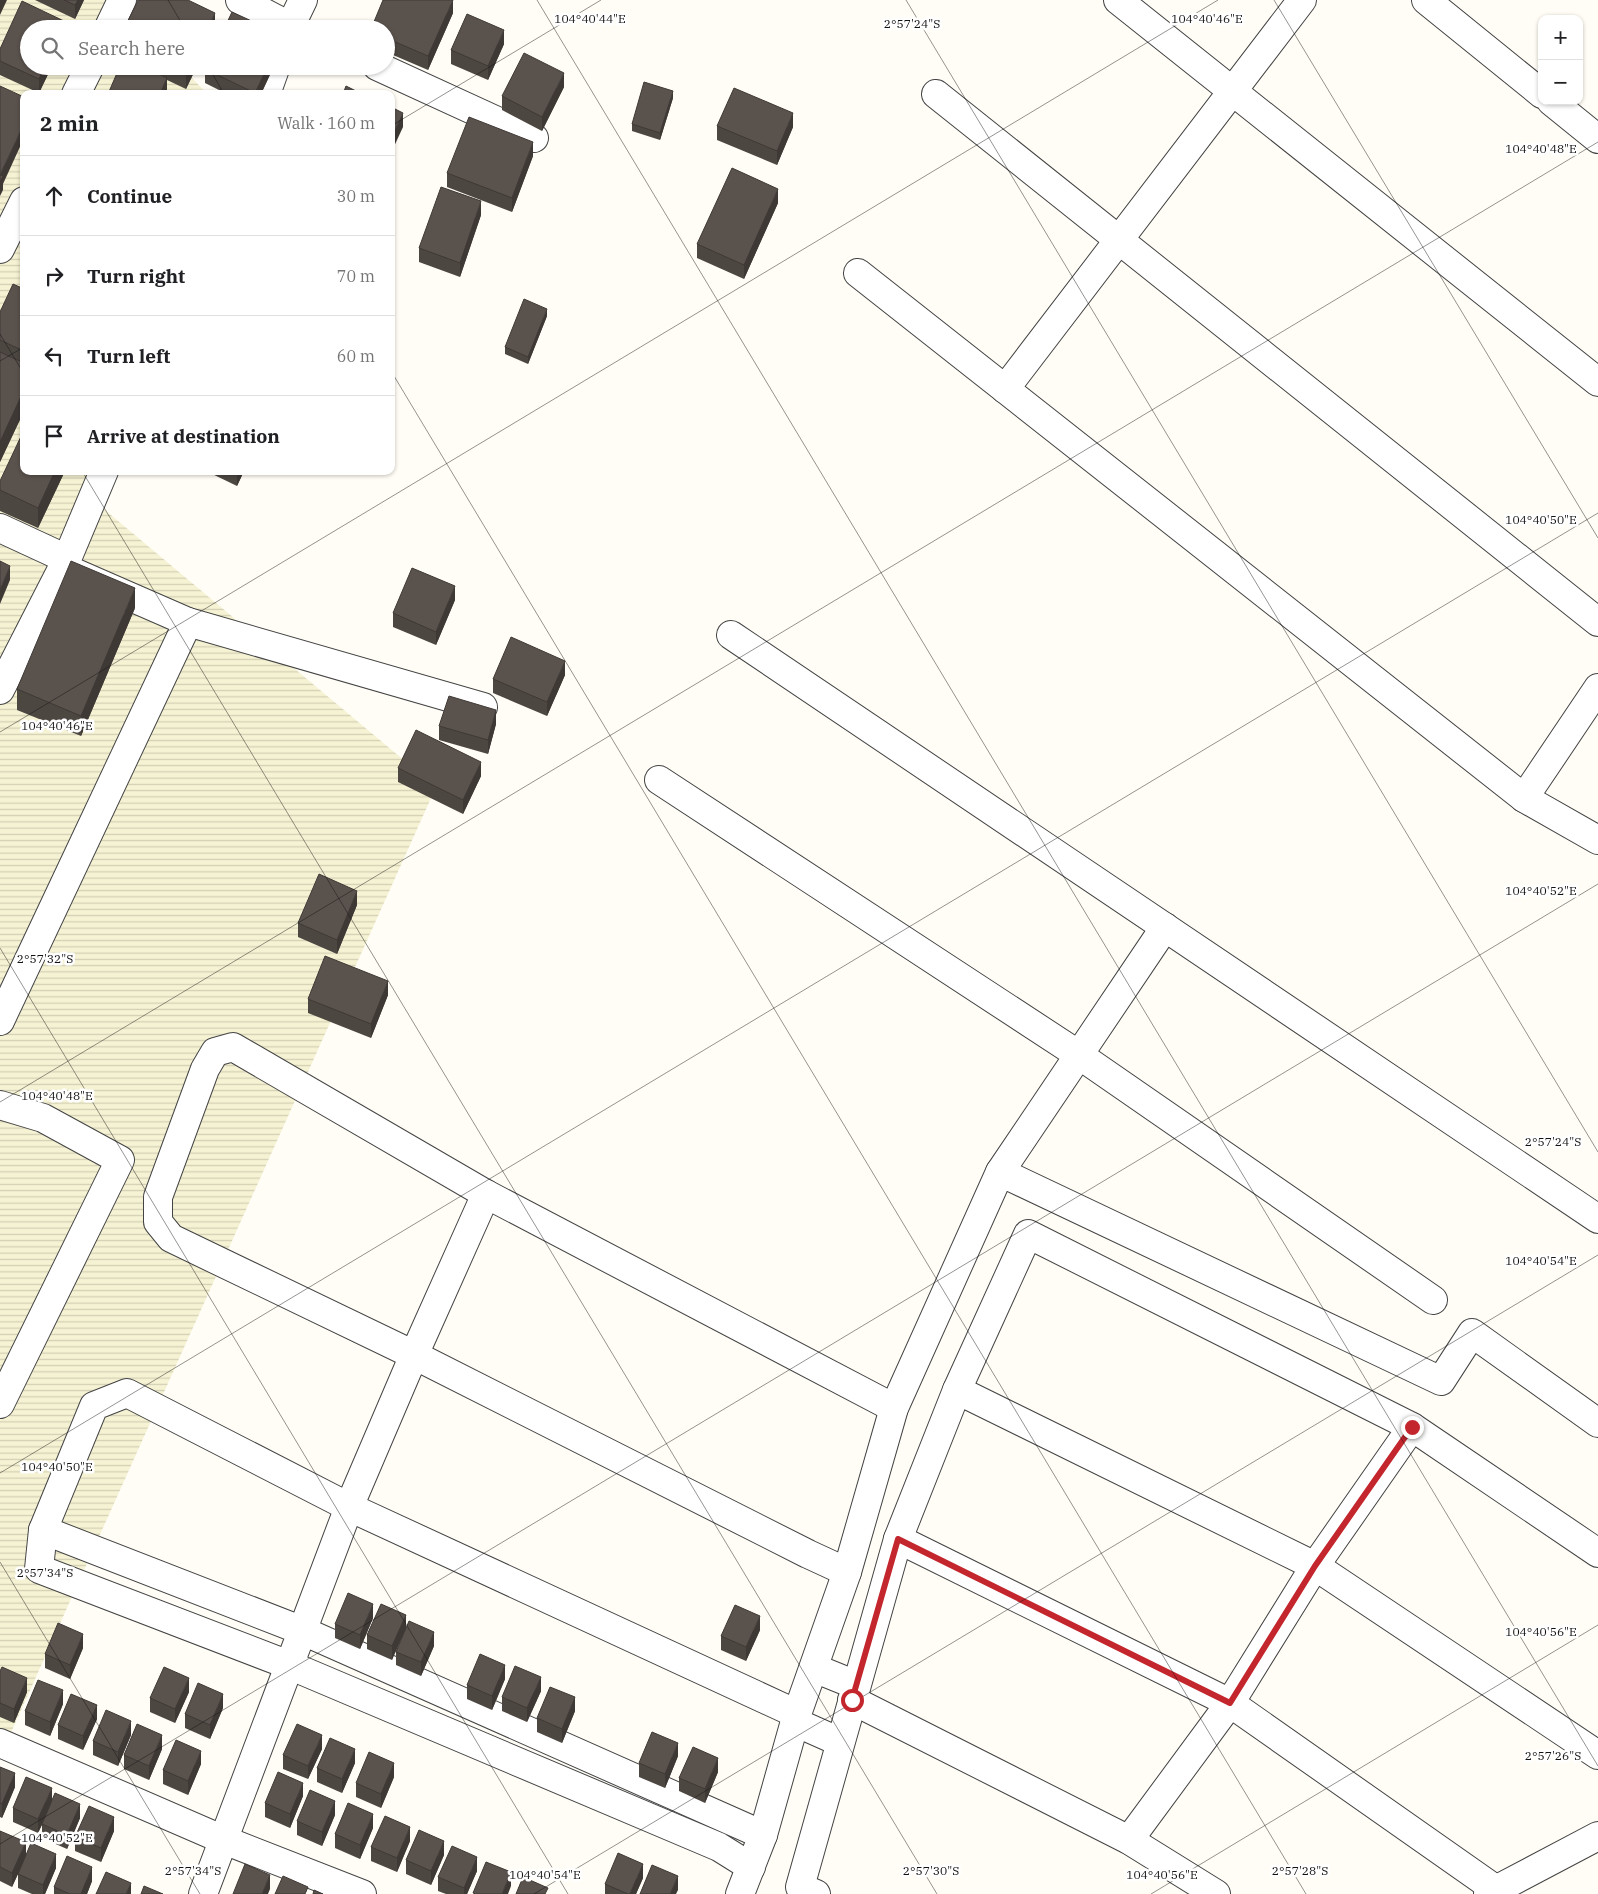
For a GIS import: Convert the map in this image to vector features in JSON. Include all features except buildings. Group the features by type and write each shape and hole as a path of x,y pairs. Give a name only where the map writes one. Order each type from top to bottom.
{"street":[{"path":"112,20 122,0"},
{"path":"240,0 276,20"},
{"path":"294,20 303,0"},
{"path":"1118,0 1598,382"},
{"path":"1005,389 1302,0"},
{"path":"1426,0 1538,91"},
{"path":"395,74 534,138"},
{"path":"78,90 86,75"},
{"path":"267,90 273,75"},
{"path":"936,94 1598,622"},
{"path":"1556,105 1598,139"},
{"path":"0,249 20,209"},
{"path":"858,273 1524,798 1598,840"},
{"path":"0,690 65,563 102,475"},
{"path":"0,528 65,563 188,622 487,708"},
{"path":"0,1021 188,622"},
{"path":"731,634 1598,1219"},
{"path":"1524,798 1598,688"},
{"path":"659,780 1079,1055 1433,1300"},
{"path":"740,1894 763,1835 796,1718 847,1572 894,1408 1000,1172 1165,927"},
{"path":"847,1572 799,1550 414,1354 171,1238 158,1222 158,1198 205,1069 215,1052 233,1047 486,1194 894,1408"},
{"path":"0,1105 42,1118 120,1160 0,1404"},
{"path":"1000,1172 1441,1381 1472,1334 1598,1423"},
{"path":"203,1894 349,1507 414,1354 486,1194"},
{"path":"816,1894 800,1887 898,1539 957,1390 1028,1234 1412,1427 1598,1553"},
{"path":"957,1390 1315,1566 1598,1755"},
{"path":"751,1867 719,1847 289,1665 39,1569 43,1530 94,1406 126,1393 349,1507 796,1718 840,1742"},
{"path":"1129,1840 1230,1703 1315,1566 1412,1427"},
{"path":"43,1530 303,1631 763,1835"},
{"path":"898,1539 1230,1703 1492,1892 1598,1836"},
{"path":"814,1668 854,1693 1129,1840 1216,1894"},
{"path":"509,1758 524,1729"},
{"path":"0,1743 224,1840 362,1894"}],"shaded area":[{"path":"0,0 117,0 136,20 20,20 20,75 189,75 203,90 20,90 20,475 102,475 93,500 436,787 0,1757"}],"route":[{"path":"852,1700 898,1539 1230,1703 1315,1566 1412,1427"}]}
